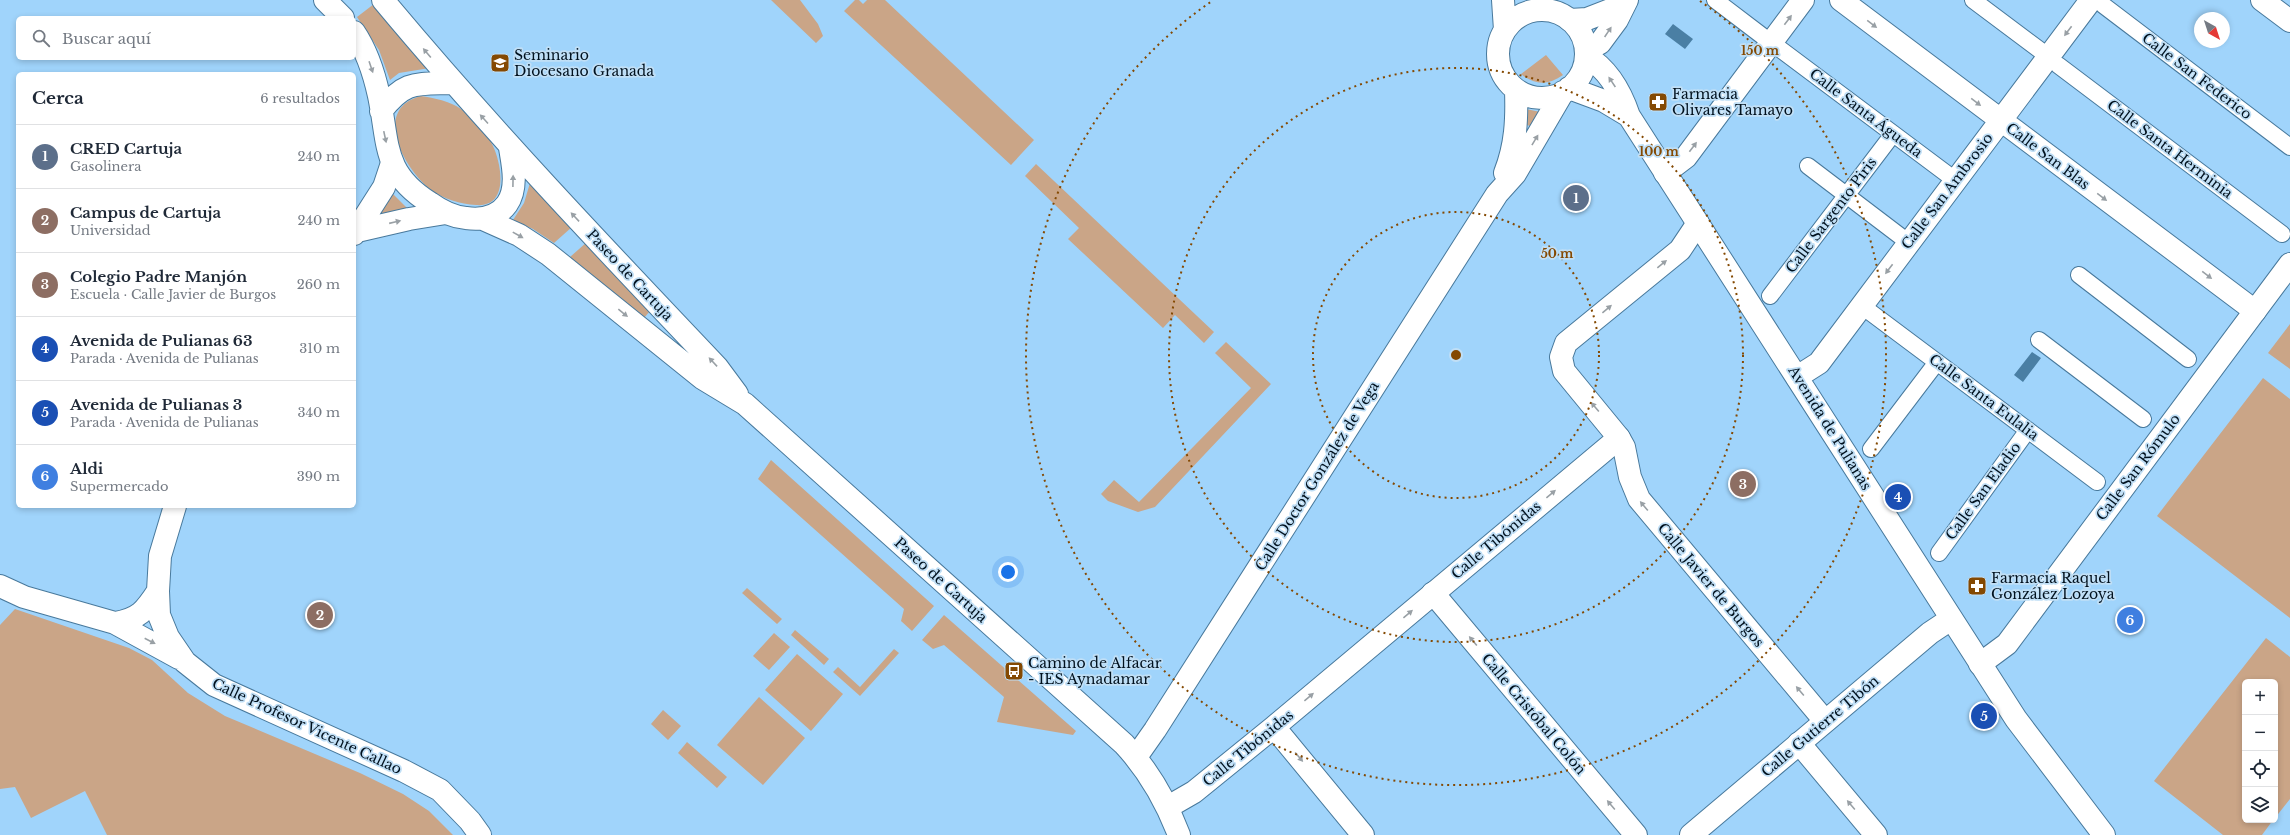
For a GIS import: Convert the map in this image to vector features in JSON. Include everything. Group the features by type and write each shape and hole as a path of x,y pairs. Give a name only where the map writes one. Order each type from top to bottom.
{"main road":[{"path":"325,0 341,16"},
{"name":"Paseo de Cartuja","path":"382,0 452,83 510,148 717,367 745,404"},
{"path":"1503,0 1505,30 1499,46 1498,57 1501,70 1516,90 1531,97 1546,98 1566,90 1583,70 1586,53 1579,30 1557,11"},
{"path":"1665,173 1686,157 1803,0"},
{"name":"Calle San Blas","path":"1841,0 2000,121 2255,311"},
{"path":"2262,0 2290,21"},
{"path":"1505,30 1522,15 1536,10 1557,11 1587,19 1625,2"},
{"path":"1586,53 1600,44 1617,20 1625,2"},
{"name":"Calle San Ambrosio","path":"1797,377 1819,363 2000,121 2097,3"},
{"name":"Paseo de Cartuja","path":"356,35 364,47 374,76 382,111 384,134 392,163 409,188 446,213 465,218 483,219 519,235 548,254 702,378 745,404 1110,730 1136,757 1154,782 1168,807 1179,835"},
{"name":"Avenida de Pulianas","path":"1586,53 1600,65 1623,99 1629,116 1665,173 2016,719 2104,835"},
{"path":"382,111 392,96 405,87 418,84 452,83"},
{"name":"Calle Doctor González de Vega","path":"1497,194 1513,153 1517,124 1516,90"},
{"name":"Avenida de Pulianas","path":"1566,90 1604,100 1629,116"},
{"name":"Calle Doctor González de Vega","path":"1136,757 1153,734 1497,194 1515,174 1566,90"},
{"path":"483,219 496,214 510,198 513,177 510,148"},
{"path":"356,232 384,187 392,163"},
{"path":"356,232 409,219 446,213"},
{"path":"1619,438 1564,371 1561,357 1566,343 1680,250 1698,223"},
{"path":"1680,250 1714,249"},
{"name":"Calle San Rómulo","path":"1980,664 2007,644 2290,264"},
{"name":"Calle Tibónidas","path":"1168,807 1194,792 1274,727 1619,438"},
{"name":"Calle Javier de Burgos","path":"1619,438 1624,447 1630,477 1639,499 1825,721"},
{"name":"Calle Profesor Vicente Callao","path":"174,508 160,556 158,591 159,615 168,637 185,662 214,685 404,771 440,790 470,821 480,835"},
{"path":"0,586 24,597 115,623 185,662"},
{"path":"115,623 132,620 146,609 158,591"},
{"name":"Calle Cristóbal Colón","path":"1433,593 1636,835"},
{"name":"Calle Gutierre Tibón","path":"1691,835 1930,633 1951,619"},
{"path":"1274,727 1363,835"},
{"path":"1799,743 1876,835"}],"street":[{"path":"1715,0 1765,38"},
{"path":"1973,0 2044,54"},
{"name":"Calle San Federico","path":"2097,3 2290,147"},
{"name":"Calle Santa Águeda","path":"1780,49 1951,177"},
{"name":"Calle Santa Herminia","path":"2058,65 2282,234"},
{"name":"Calle Sargento Piris","path":"1770,296 1893,134"},
{"path":"1808,166 1904,239"},
{"path":"2079,275 2188,359"},
{"name":"Calle Santa Eulalia","path":"1870,312 2097,482"},
{"path":"2039,340 2144,419"},
{"path":"1871,449 1938,362"},
{"name":"Calle San Eladio","path":"1939,553 2028,430"}],"shaded area":[{"path":"771,0 800,0 818,24 823,36 816,43"},
{"path":"855,0 859,0 863,4 867,0 885,0 1034,140 1011,165 844,11"},
{"path":"374,4 430,68 399,73 390,80 379,50 357,17"},
{"path":"1546,55 1563,75 1552,81 1542,83 1532,81 1521,74"},
{"path":"421,96 442,100 457,106 475,121 487,136 493,146 499,164 500,184 498,193 494,200 487,204 476,205 464,204 447,198 431,190 411,168 397,140 395,126 398,113 406,103"},
{"path":"1526,109 1545,113 1537,128 1523,124"},
{"path":"1036,164 1214,332 1204,343 1175,315 1163,328 1068,239 1079,228 1025,176"},
{"path":"530,183 572,227 554,243 533,229 513,220 524,203"},
{"path":"391,192 409,210 374,219"},
{"path":"587,242 650,311 644,318 570,257"},
{"path":"2290,324 2290,369 2268,353"},
{"path":"1226,342 1271,384 1155,507 1138,512 1108,501 1101,494 1114,480 1139,502 1251,388 1215,353"},
{"path":"2263,378 2290,399 2290,618 2157,516"},
{"path":"771,460 934,606 912,631 901,621 904,609 758,479"},
{"path":"747,588 782,619 777,624 742,593"},
{"path":"15,609 129,648 152,660 188,693 225,716 360,773 403,794 429,811 453,835 107,835 85,791 31,818 15,787 0,789 0,625"},
{"path":"944,615 1076,731 1073,735 997,722 1004,697 944,645 933,649 922,640"},
{"path":"795,630 829,659 824,665 791,635"},
{"path":"774,633 790,647 769,670 753,656"},
{"path":"2266,638 2290,657 2290,799 2278,814 2278,679 2242,679 2242,823 2271,823 2262,835 2223,835 2154,781"},
{"path":"894,649 899,653 860,696 833,672 838,667 860,687"},
{"path":"797,654 843,694 811,731 765,690"},
{"path":"759,697 805,738 763,785 717,745"},
{"path":"663,710 681,726 668,740 651,724"},
{"path":"687,742 727,777 717,788 678,753"}],"water":[{"path":"1673,24 1693,39 1685,49 1665,34"},
{"path":"2032,352 2041,358 2023,382 2014,375"}],"place":[{"name":"Seminario Diocesano Granada","path":"500,63"},
{"name":"Farmacia Olivares Tamayo","path":"1658,102"},
{"name":"CRED Cartuja","path":"1576,198"},
{"name":"Colegio Padre Manjón","path":"1743,484"},
{"name":"Avenida de Pulianas 63","path":"1898,497"},
{"name":"Farmacia Raquel González Lozoya","path":"1977,586"},
{"name":"Campus de Cartuja","path":"320,615"},
{"name":"Aldi","path":"2130,620"},
{"name":"Camino de Alfacar - IES Aynadamar","path":"1014,671"},
{"name":"Avenida de Pulianas 3","path":"1984,716"}]}
